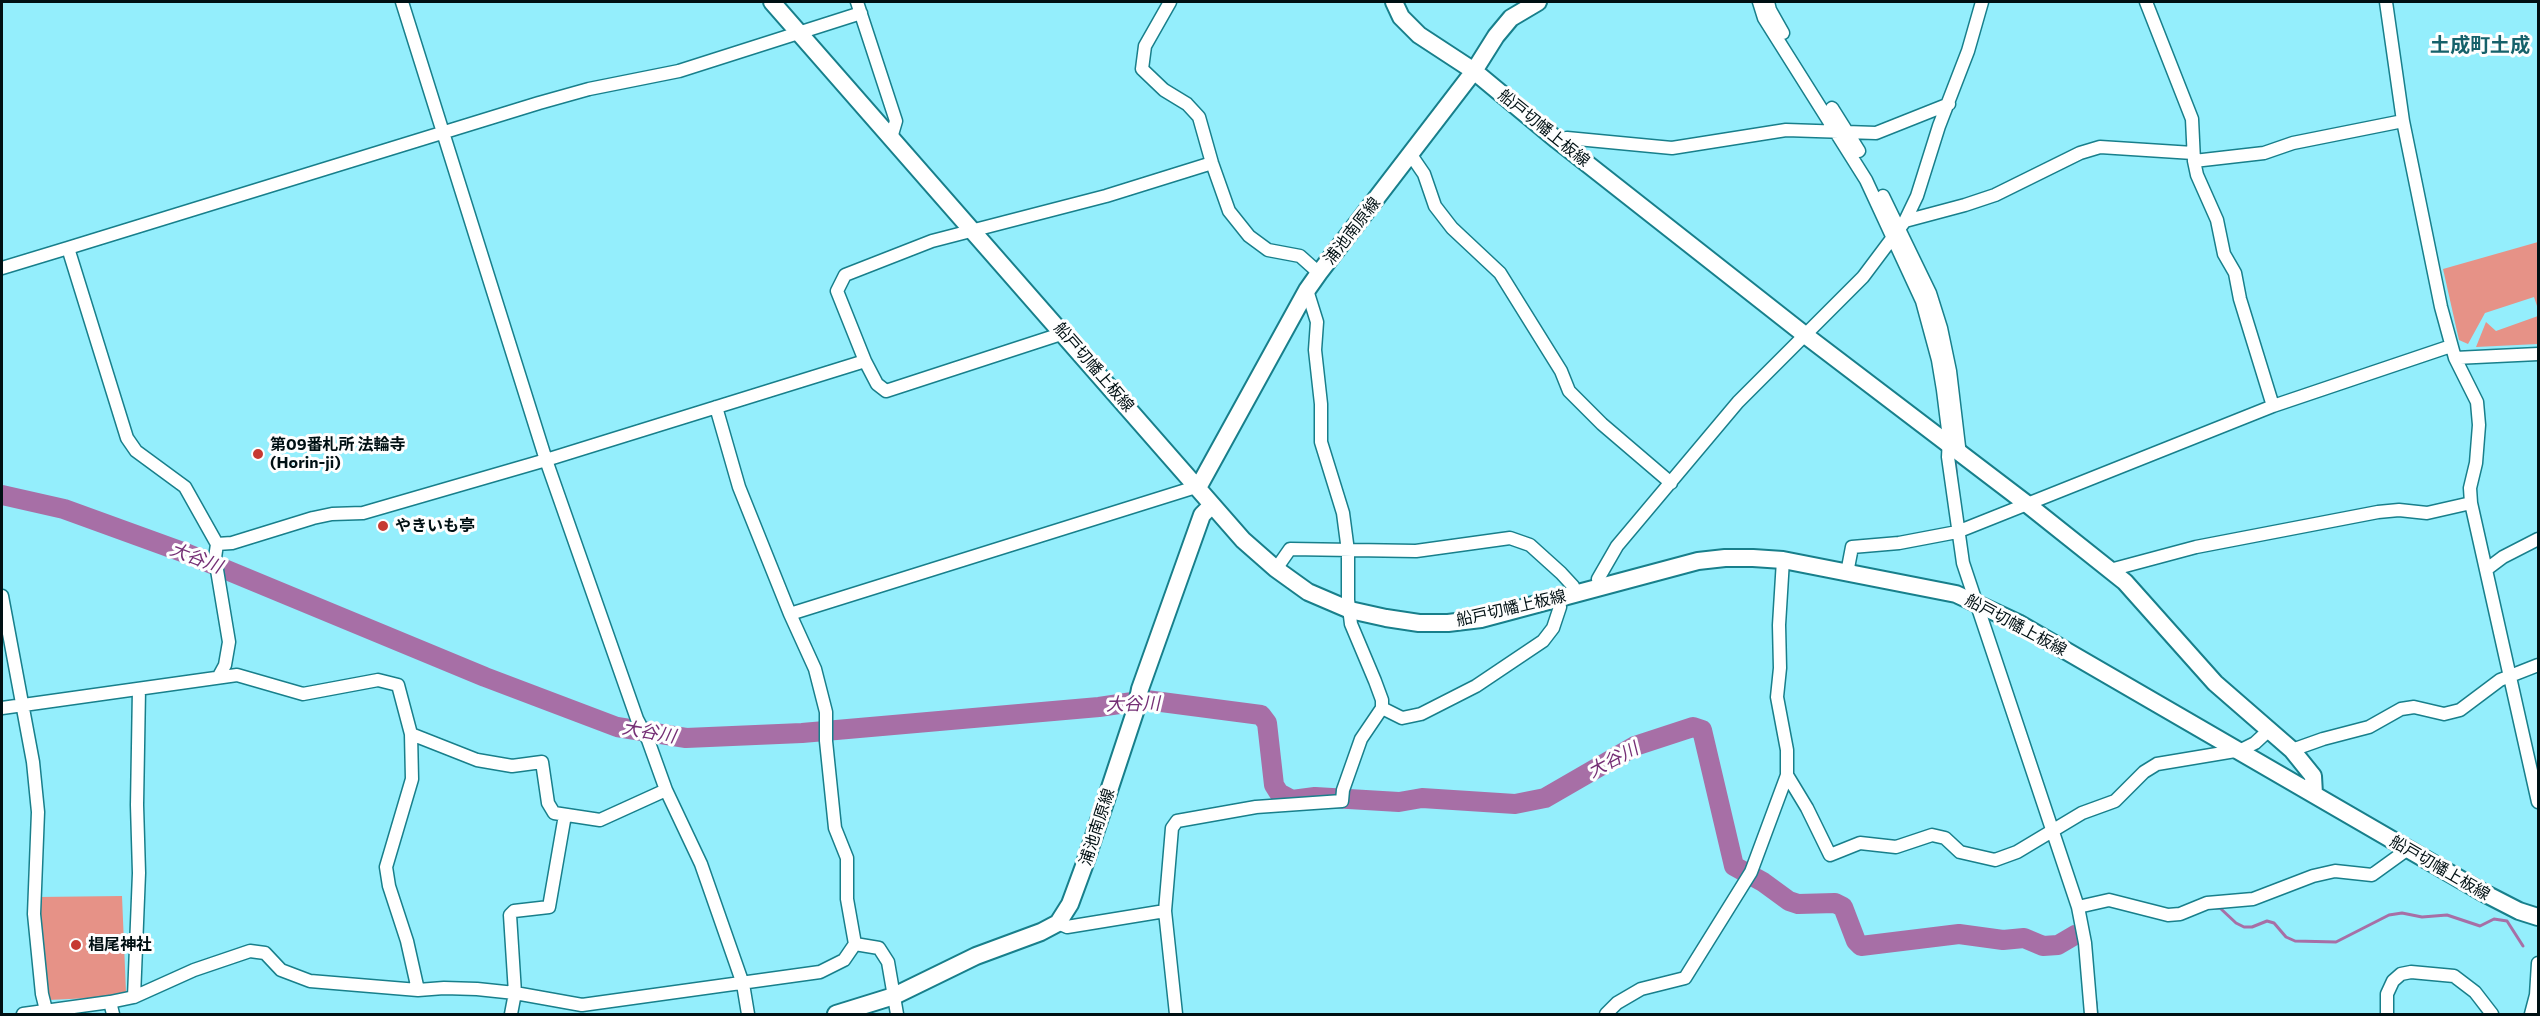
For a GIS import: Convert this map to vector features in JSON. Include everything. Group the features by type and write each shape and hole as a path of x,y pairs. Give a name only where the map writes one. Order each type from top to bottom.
{"main road":[{"name":"船戸切幡上板線","path":"772,2 1199,486 1212,505 1243,540 1276,569 1308,592 1350,610 1419,623 1448,623 1481,619 1707,560 1753,558 1783,560 1933,588 1976,602 2018,623 2482,892 2519,911 2538,917"},
{"name":"船戸切幡上板線","path":"1394,2 1401,17 1419,35 1474,71 1557,140 1805,336 2027,504 2125,582 2215,683 2292,750 2311,771 2314,794"},
{"name":"浦池南原線","path":"1199,486 1307,290 1474,71 1496,36 1512,18 1538,2"},
{"name":"浦池南原線","path":"1058,923 1070,904 1136,709 1140,689 1202,515 1212,505"},
{"path":"836,1014 894,996 976,956 1041,932 1058,923"}],"street":[{"path":"402,2 546,460 636,719 648,740 666,790 701,864 742,984 748,1014"},
{"path":"1170,2 1145,46 1142,69 1164,90 1187,104 1199,117 1229,211 1249,236 1268,250 1300,256 1319,273"},
{"path":"1759,2 1764,18 1874,177 1898,230 1928,321 1955,451 1963,563 2055,827 2078,907 2085,943 2091,1014"},
{"path":"1768,2 1778,24 1842,132"},
{"path":"1600,587 1598,579 1617,546 1738,402 1863,277 1898,230 1917,196 1982,2"},
{"path":"2146,2 2192,120 2193,157 2197,175 2217,220 2224,254 2235,273 2243,310 2273,406"},
{"path":"2386,2 2403,121 2440,307 2453,352 2476,402 2479,425 2476,463 2470,488 2471,503 2538,802"},
{"path":"2,268 589,89 679,71 799,32 859,7 896,121 891,138"},
{"path":"1557,140 1567,138 1672,148 1786,130 1876,133 1949,104"},
{"path":"1898,230 1995,195 2080,153 2100,147 2193,157 2264,153 2293,143 2403,121"},
{"path":"1411,155 1424,174 1435,206 1452,228 1500,273 1562,371 1569,391 1602,424 1671,483"},
{"path":"1064,333 886,391 877,384 865,361 837,291 844,275 932,241 971,229 1106,196 1212,163"},
{"path":"68,248 127,438 136,451 185,487 217,544 216,563 229,642 225,664 219,676"},
{"path":"1176,1014 1164,910 1172,828 1177,821 1256,807 1342,801 1343,790 1361,739 1382,708 1382,700 1375,681 1351,624 1348,551 1343,513 1321,442 1322,404 1315,350 1317,322 1307,290"},
{"path":"1847,573 1852,547 1899,543 1961,530 2273,406 2453,352 2538,354"},
{"path":"217,544 232,543 322,516 363,513 546,460 865,361"},
{"path":"22,1014 111,1008 195,970 250,951 265,953 281,970 310,981 418,990 444,988 515,993 582,1005 820,972 844,960 855,944 847,899 847,858 835,828 826,741 828,725 815,669 790,614 739,487 716,407"},
{"path":"790,614 1199,486"},
{"path":"2110,570 2196,548 2378,512 2399,510 2427,513 2471,503"},
{"path":"1276,569 1290,549 1416,551 1510,538 1530,545 1562,573 1576,593"},
{"path":"2487,569 2503,557 2538,539"},
{"path":"1606,1014 1617,1003 1641,989 1685,978 1750,874 1787,775 1787,750 1777,697 1783,560"},
{"path":"2,596 22,705 38,812 34,914 42,994 47,1013"},
{"path":"1382,708 1402,718 1421,714 1476,686 1543,641 1553,628 1560,606 1558,599"},
{"path":"2292,750 2323,739 2369,728 2401,709 2414,707 2444,714 2460,710 2500,680 2538,665"},
{"path":"2,708 212,680 219,676 237,675 303,694 378,680 398,685 411,734 412,779 386,867 389,886 407,942 418,990"},
{"path":"134,997 139,873 137,805 139,689"},
{"path":"1787,775 1807,808 1830,855 1860,843 1896,847 1932,835 1945,838 1960,852 1995,860 2018,852 2055,827 2082,813 2115,801 2144,772 2157,764 2236,751 2255,743 2269,730"},
{"path":"411,734 477,760 512,766 542,762 548,803 554,813 600,820 666,790"},
{"path":"511,1014 515,993 510,915 514,911 549,907 565,815"},
{"path":"2078,907 2109,900 2168,915 2180,914 2206,903 2253,899 2313,876 2335,871 2372,875 2408,849"},
{"path":"1058,923 1067,927 1164,910"},
{"path":"855,944 879,948 888,962 897,1014"},
{"path":"2531,1014 2536,995 2538,963"},
{"path":"2387,1014 2387,993 2393,981 2401,974 2410,972 2454,976 2475,993 2492,1014"}],"shaded area":[{"path":"2538,242 2538,309 2534,297 2485,313 2468,344 2459,340 2443,269"},
{"path":"2538,316 2538,344 2476,347 2486,322 2496,331"},
{"path":"122,896 126,992 112,997 48,1000 38,897"}],"waterway":[{"path":"1955,458 1957,482"},
{"name":"大谷川","path":"2,495 64,509 188,554 485,677 617,727 686,738 802,733 1099,707 1146,700 1261,715 1267,723 1274,785 1279,793 1292,800 1315,797 1399,802 1422,798 1515,804 1545,798 1635,746 1693,727 1702,730 1734,866 1763,882 1789,901 1798,904 1835,903 1843,907 1856,941 1861,946 1959,934 2003,940 2024,938 2043,946 2058,945 2075,935"},
{"path":"2216,908 2220,908 2236,923 2244,927 2252,927 2267,921 2274,923 2286,937 2295,941 2336,942 2389,915 2402,913 2422,917 2447,915 2480,926 2494,919 2507,921 2523,946"},
{"path":"2096,1002 2097,1014"}],"place":[{"name":"第09番札所 法輪寺 (Horin-ji)","path":"258,454"},
{"name":"やきいも亭","path":"383,526"},
{"name":"椙尾神社","path":"76,945"}],"district":[{"name":"土成町土成","path":"2480,45"}]}
